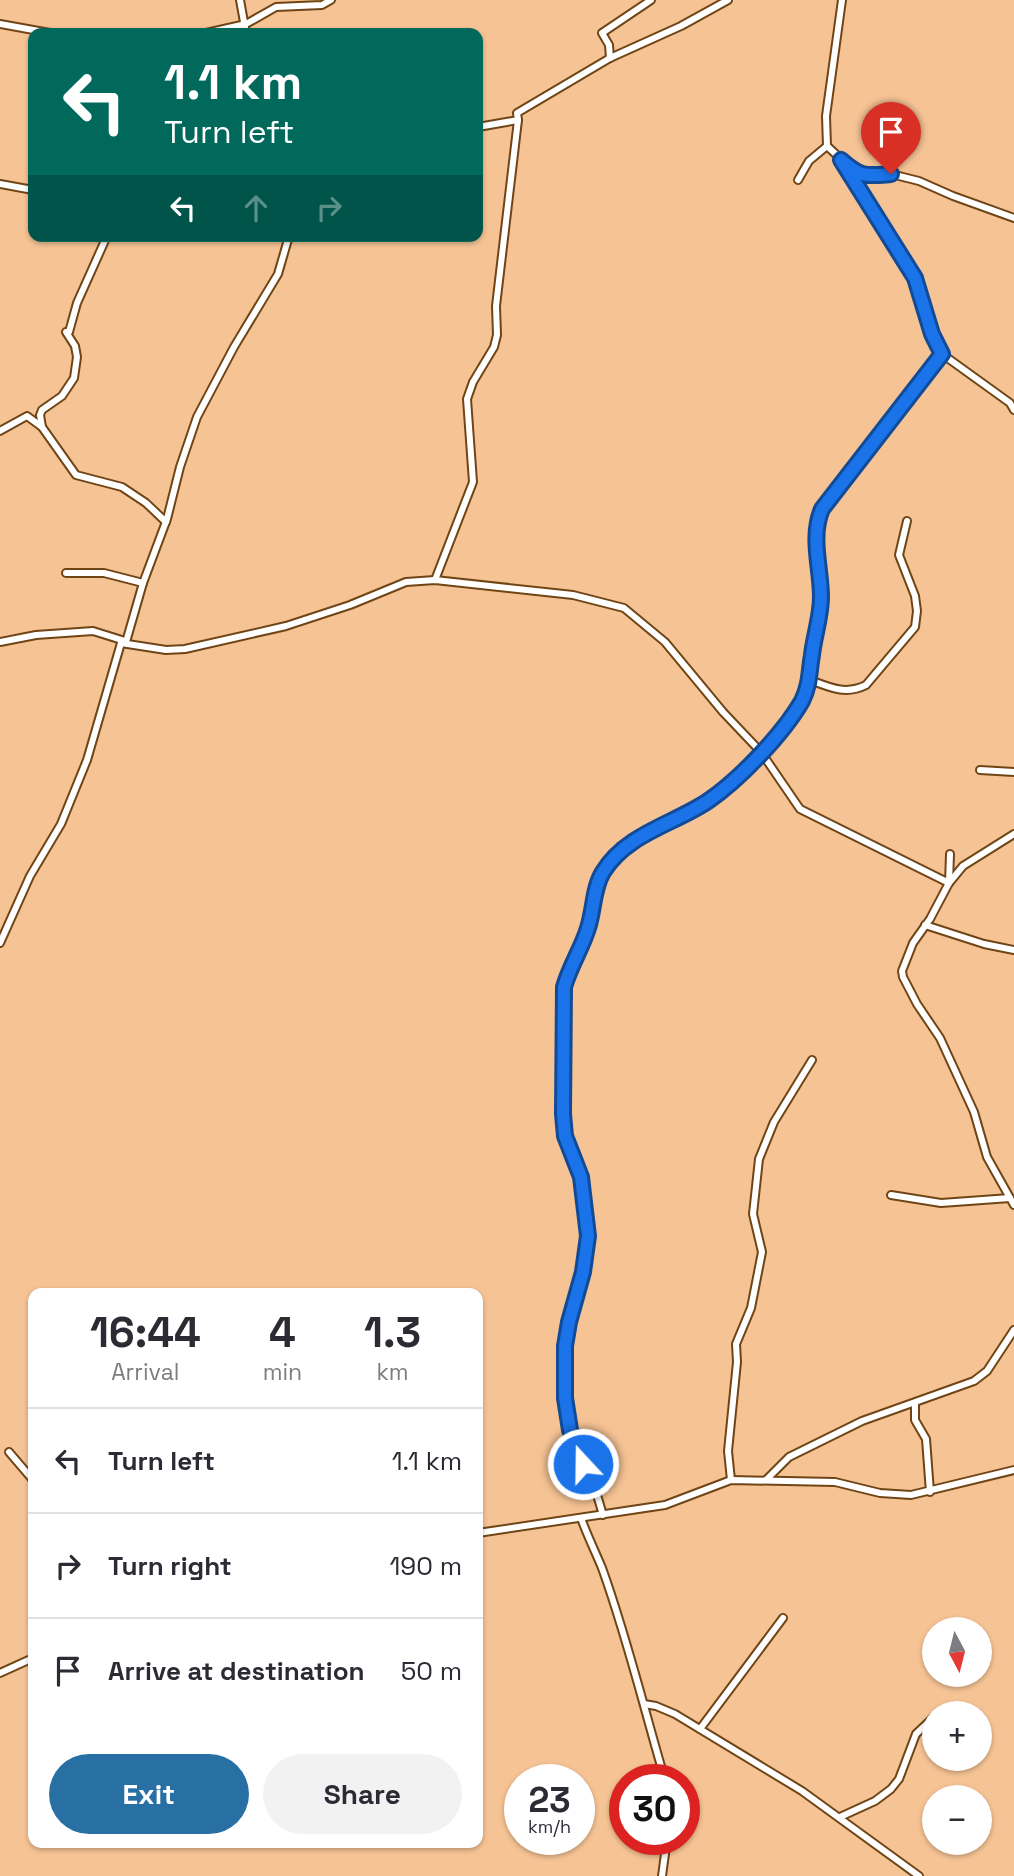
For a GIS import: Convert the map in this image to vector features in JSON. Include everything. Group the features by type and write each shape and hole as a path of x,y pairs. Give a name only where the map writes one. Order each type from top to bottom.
{"street":[{"path":"240,0 246,28"},
{"path":"228,28 246,24 276,7 322,5 331,0"},
{"path":"610,58 610,45 602,33 651,0"},
{"path":"709,0 714,8"},
{"path":"435,580 473,482 467,399 473,382 494,347 497,335 496,306 517,113 610,58 728,0"},
{"path":"842,0 826,116 827,146 856,173 866,176 891,174 919,181 1014,218"},
{"path":"0,24 28,29"},
{"path":"483,126 518,120"},
{"path":"798,180 809,161 827,146"},
{"path":"841,160 915,278 932,334 942,354 1010,403 1014,410"},
{"path":"0,184 28,189"},
{"path":"42,427 42,410 62,396 74,378 77,357 75,346 66,332 69,332 77,303 104,242"},
{"path":"0,943 30,876 66,811 87,760 143,583 166,522 180,467 197,417 234,347 278,274 287,242"},
{"path":"603,1515 594,1485 570,1430 565,1398 565,1346 583,1272 588,1236 581,1177 565,1136 564,987 588,930 603,873 615,858 659,825 708,801 761,752 790,720 810,680 811,657 821,599 817,520 822,509 942,354"},
{"path":"0,431 27,416 42,427 76,475 122,487 146,503 166,522"},
{"path":"810,680 838,690 856,690 866,685 915,626 915,596 899,555 907,521"},
{"path":"66,573 104,573 143,583"},
{"path":"0,642 36,635 93,631 124,642 166,650 185,649 286,626 350,605 406,582 435,580 573,595 624,608 665,642 723,712 761,752 800,808 949,883"},
{"path":"980,770 1014,772"},
{"path":"891,1195 941,1203 1012,1201 987,1157 974,1112 940,1038 917,1004 902,971 907,956 949,883 963,866 1014,834"},
{"path":"949,883 950,854"},
{"path":"925,925 984,944 1014,950"},
{"path":"731,1480 729,1451 737,1362 736,1344 751,1308 762,1252 753,1214 759,1159 774,1122 812,1060"},
{"path":"766,1480 789,1457 862,1421 915,1405 974,1381 987,1371 1014,1330"},
{"path":"915,1405 915,1420 926,1439 930,1492"},
{"path":"9,1452 28,1474"},
{"path":"483,1532 665,1505 731,1480 835,1482 880,1493 911,1495 1014,1470"},
{"path":"581,1518 601,1566 661,1764"},
{"path":"700,1730 783,1618"},
{"path":"0,1672 28,1660"},
{"path":"644,1704 675,1714 802,1791 919,1876"},
{"path":"840,1817 875,1801 891,1790 899,1779 916,1734 922,1728"},
{"path":"662,1876 665,1855"}],"route":[{"path":"583,1464 570,1430 565,1398 565,1346 583,1272 588,1236 581,1177 565,1136 562,1091 565,1055 564,987 588,930 603,873 615,858 659,825 708,801 734,779 790,720 804,697 810,680 811,657 821,599 817,520 822,509 942,354 932,334 915,278 841,160 856,173 866,176 891,174"}]}
